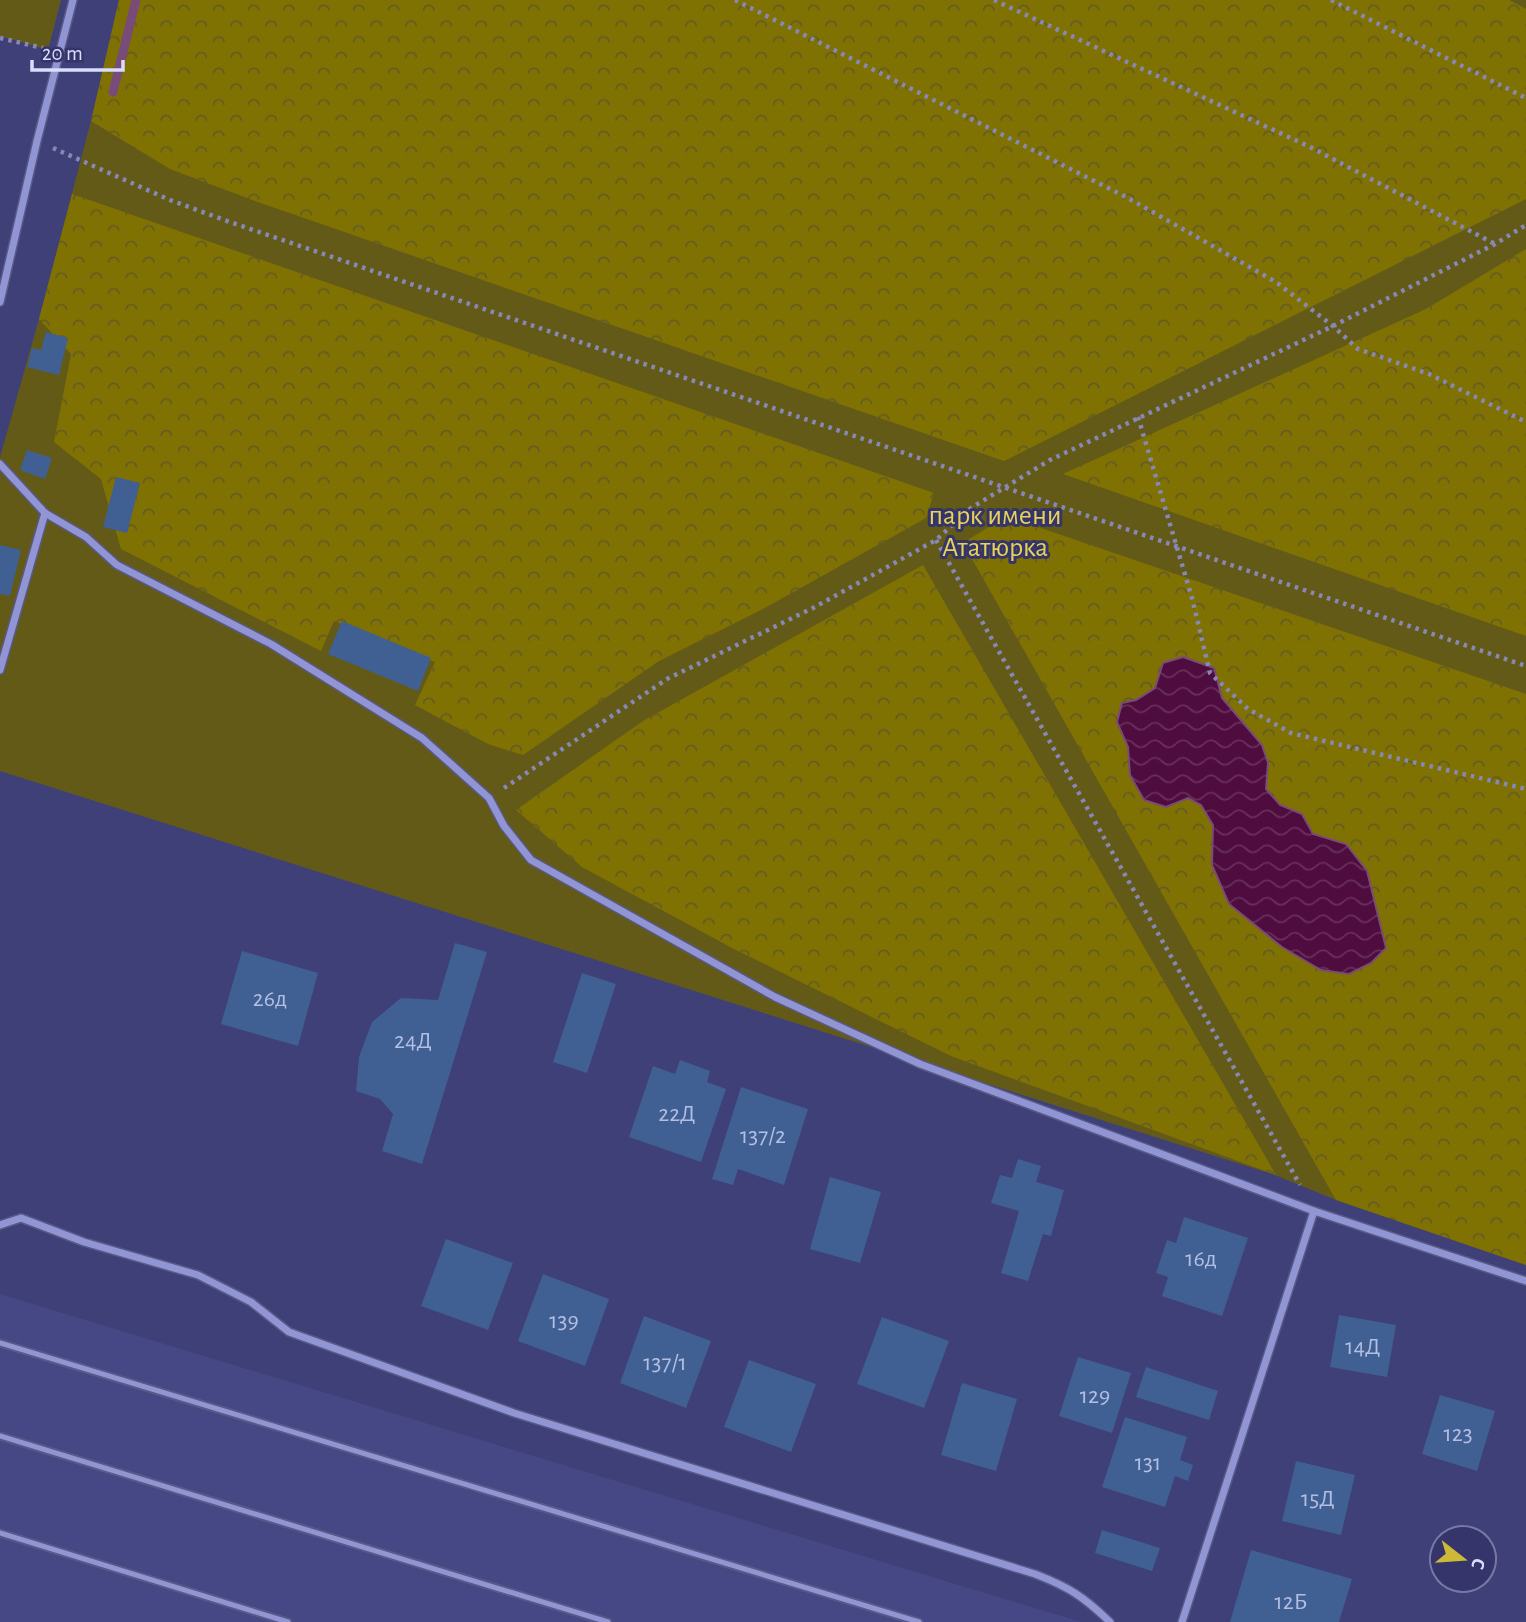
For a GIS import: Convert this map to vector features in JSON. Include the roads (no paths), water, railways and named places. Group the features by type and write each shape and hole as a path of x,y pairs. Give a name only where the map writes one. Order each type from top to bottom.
{"street":[{"path":"0,302 73,0"},
{"path":"0,464 45,513 86,537 117,565 271,643 422,738 489,799 504,826 531,860 775,997 920,1064 1314,1211 1526,1281"},
{"path":"0,670 45,513"},
{"path":"1182,1622 1314,1211"},
{"path":"0,1225 21,1218 84,1242 198,1275 251,1302 289,1332 501,1409 1035,1574 1062,1584 1087,1599 1110,1622"}],"lane":[{"path":"0,1343 919,1622"},
{"path":"0,1436 608,1622"},
{"path":"0,1533 288,1622"}],"water":[{"path":"1183,657 1214,668 1222,698 1262,745 1268,763 1266,789 1280,805 1302,814 1313,834 1346,844 1367,871 1386,948 1371,963 1349,974 1321,970 1282,947 1229,904 1212,865 1213,825 1201,805 1188,798 1166,807 1144,800 1130,775 1128,747 1117,722 1122,703 1136,700 1155,688 1163,663"}],"waterway":[{"path":"113,92 136,0"}],"park label":[{"name":"парк имени Ататюрка","path":"995,530"}]}
